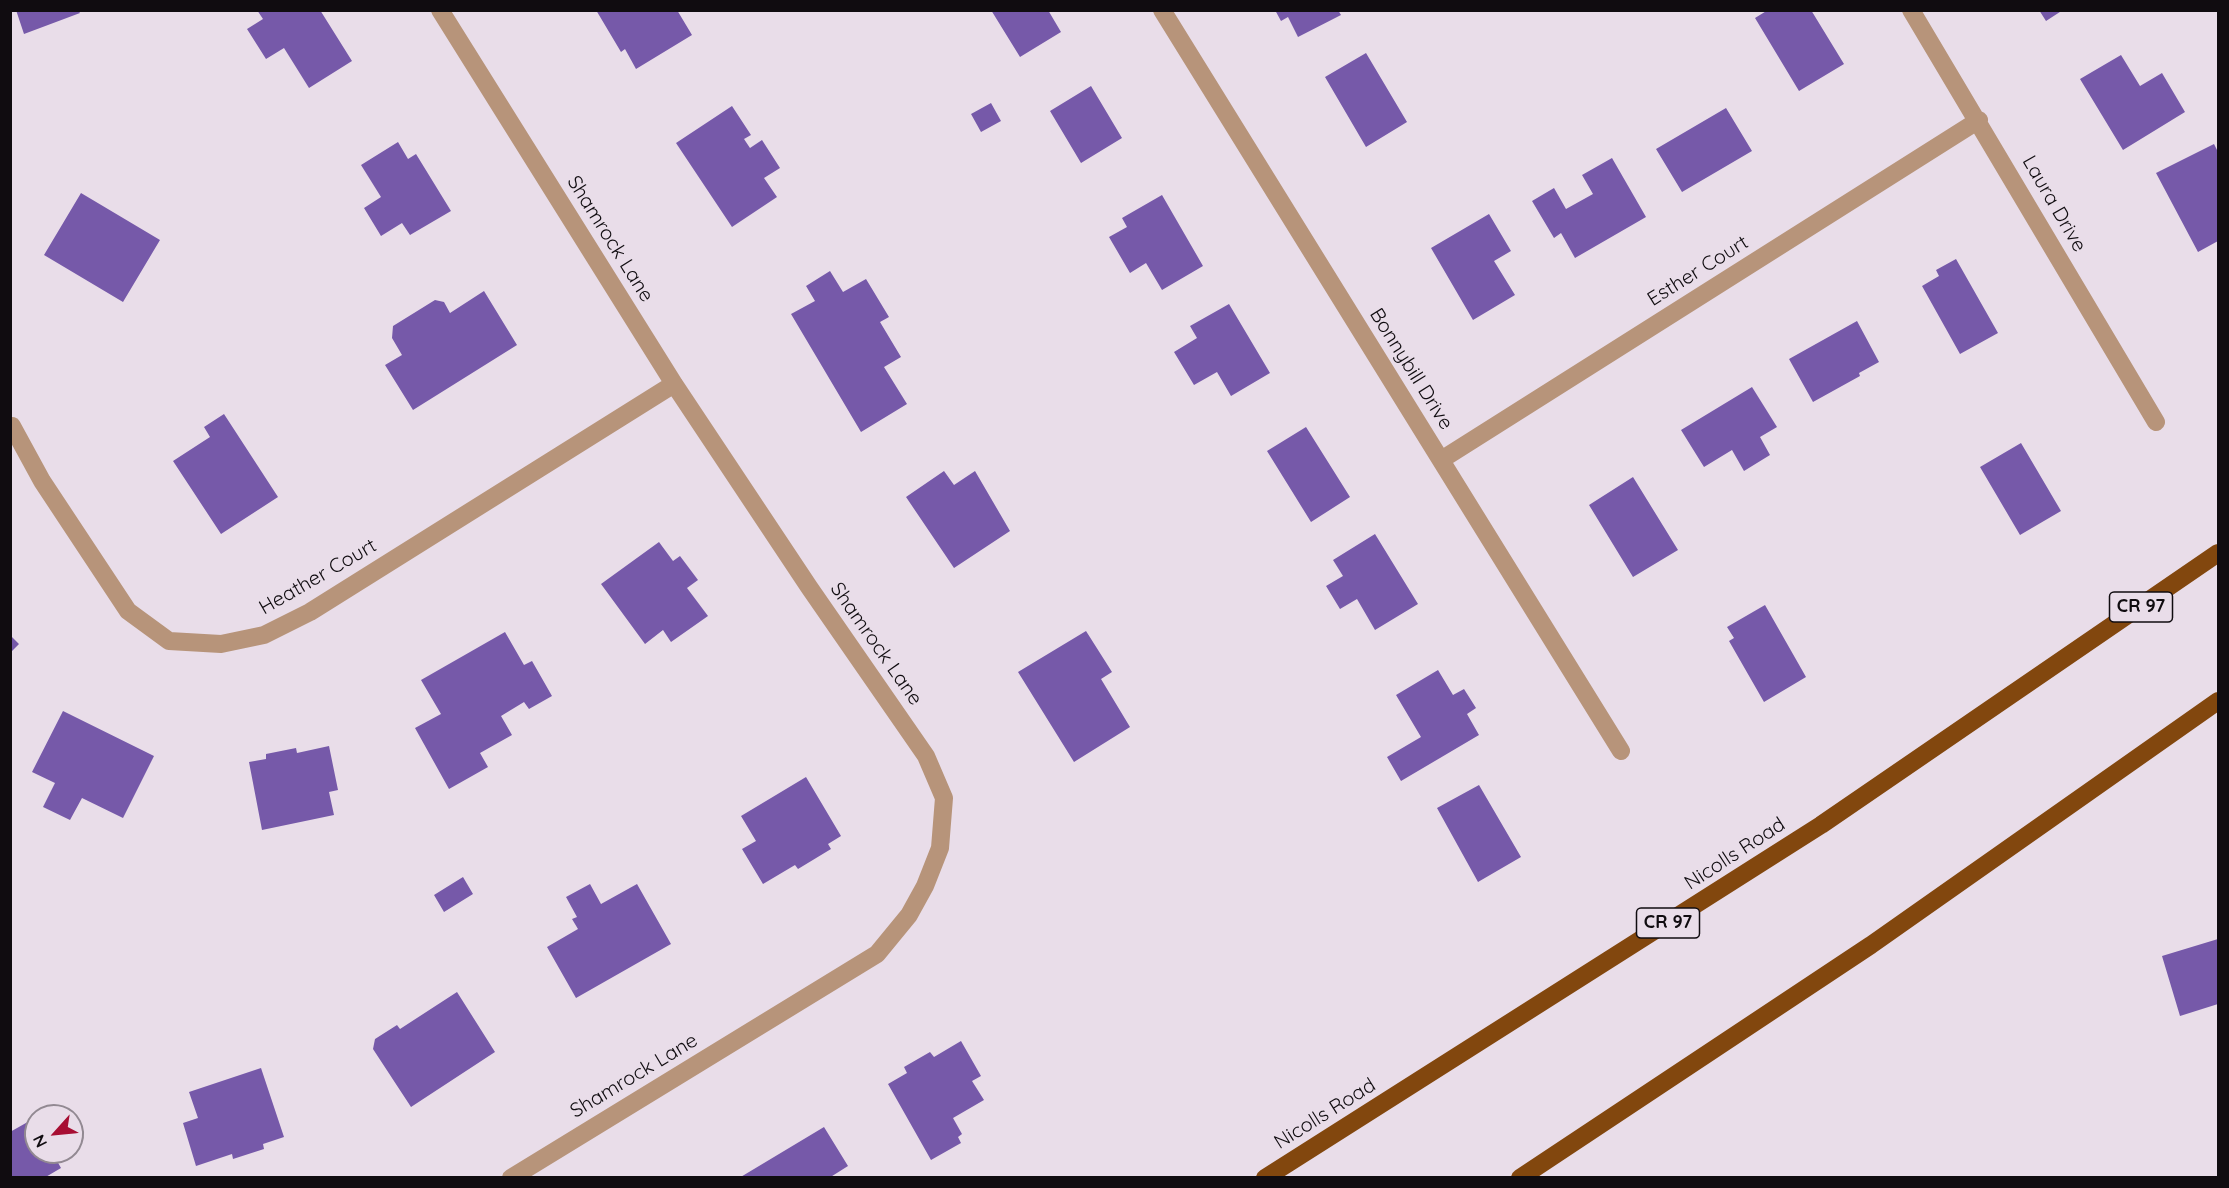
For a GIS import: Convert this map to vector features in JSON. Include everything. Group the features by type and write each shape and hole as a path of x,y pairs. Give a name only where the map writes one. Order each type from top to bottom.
{"highway":[{"name":"Nicolls Road","path":"1265,1178 1821,825 2218,553"},
{"path":"1520,1178 1871,945 2218,701"}],"street":[{"name":"Shamrock Lane","path":"440,10 674,384 809,587 926,756 944,798 940,848 925,886 909,915 877,954 512,1178"},
{"name":"Bonnybill Drive","path":"1162,10 1621,751"},
{"name":"Laura Drive","path":"1911,10 1979,120 2156,422"},
{"name":"Esther Court","path":"1441,459 1979,120"},
{"name":"Heather Court","path":"12,426 42,481 128,611 169,641 221,644 264,635 310,612 674,384"}],"building":[{"path":"16,10 78,10 80,13 24,34"},
{"path":"257,10 320,10 352,61 309,88 284,48 266,59 247,29 263,19"},
{"path":"596,10 677,10 692,35 636,69 625,49 621,52"},
{"path":"991,10 1048,10 1061,32 1020,57"},
{"path":"1275,10 1338,10 1341,15 1298,37 1288,17 1281,21"},
{"path":"1768,10 1811,10 1844,64 1799,91 1755,18"},
{"path":"2039,10 2063,10 2046,21"},
{"path":"1366,53 1407,122 1366,147 1325,77"},
{"path":"2121,55 2140,86 2162,73 2185,112 2123,150 2080,79"},
{"path":"1091,86 1122,138 1081,163 1050,111"},
{"path":"991,103 1001,121 981,132 971,114"},
{"path":"732,106 751,135 744,139 750,148 762,140 780,168 764,178 777,197 732,227 676,143"},
{"path":"1726,108 1752,151 1682,192 1656,149"},
{"path":"398,142 408,159 416,154 451,211 410,235 402,223 381,236 364,208 381,197 361,165"},
{"path":"2214,144 2218,152 2218,241 2198,252 2156,173"},
{"path":"1612,158 1646,217 1575,258 1561,233 1554,238 1532,201 1554,188 1566,209 1593,194 1582,175"},
{"path":"81,193 160,240 123,302 44,255"},
{"path":"1162,195 1203,266 1162,290 1146,263 1130,273 1109,237 1127,227 1122,218"},
{"path":"1489,214 1511,251 1494,261 1515,295 1473,320 1431,248"},
{"path":"1956,259 1998,333 1960,354 1922,286 1939,276 1936,270"},
{"path":"830,271 843,292 866,279 889,317 880,322 901,357 884,367 907,404 861,432 791,314 815,301 806,286"},
{"path":"484,291 517,345 413,410 385,365 402,355 392,338 393,326 435,300 444,302 450,313"},
{"path":"1229,304 1270,373 1231,396 1217,372 1194,385 1174,352 1197,338 1190,326"},
{"path":"1857,321 1879,362 1859,373 1860,376 1813,402 1789,359"},
{"path":"1752,387 1777,427 1760,437 1770,455 1744,471 1732,450 1704,467 1681,430"},
{"path":"224,414 278,497 221,534 173,461 210,437 204,427"},
{"path":"1306,427 1350,497 1311,522 1267,451"},
{"path":"2021,443 2061,511 2020,535 1980,467"},
{"path":"944,471 954,485 975,471 1010,531 954,568 906,497"},
{"path":"1633,477 1678,550 1633,577 1589,505"},
{"path":"1375,534 1418,604 1375,630 1357,599 1340,609 1326,586 1343,576 1333,560"},
{"path":"659,542 673,561 680,556 698,580 687,588 708,616 671,642 663,630 645,644 601,584"},
{"path":"1765,605 1806,677 1764,702 1729,641 1734,638 1727,627"},
{"path":"1086,631 1112,672 1101,679 1130,727 1074,762 1018,672"},
{"path":"505,632 524,665 532,661 552,696 529,709 524,702 501,716 512,735 480,753 488,767 449,789 415,728 441,714 421,680"},
{"path":"10,635 19,644 10,653"},
{"path":"1438,670 1453,695 1464,689 1476,708 1467,714 1479,735 1401,781 1387,757 1421,737 1396,695"},
{"path":"63,711 154,756 123,818 82,798 70,820 43,807 55,783 32,772"},
{"path":"329,746 338,790 329,792 334,815 262,830 249,762 266,759 266,754 296,748 297,753"},
{"path":"806,777 841,836 828,844 831,849 798,869 795,865 763,884 742,849 756,841 741,816"},
{"path":"1479,785 1521,857 1478,882 1437,808"},
{"path":"463,877 473,894 444,912 434,895"},
{"path":"590,884 601,904 637,884 671,944 576,998 547,947 578,929 572,919 577,917 566,897"},
{"path":"2218,939 2218,1004 2180,1016 2162,956"},
{"path":"457,992 495,1052 411,1107 373,1049 375,1039 397,1025 400,1029"},
{"path":"961,1041 981,1076 972,1081 984,1100 953,1118 962,1134 958,1137 961,1143 931,1160 888,1084 907,1073 904,1067 930,1052 934,1057"},
{"path":"261,1068 284,1137 263,1144 264,1149 233,1159 232,1154 196,1166 183,1123 198,1118 189,1092"},
{"path":"24,1124 24,1164 59,1164 61,1168 44,1178 10,1178 10,1132"},
{"path":"824,1127 848,1166 829,1178 739,1178"}]}
